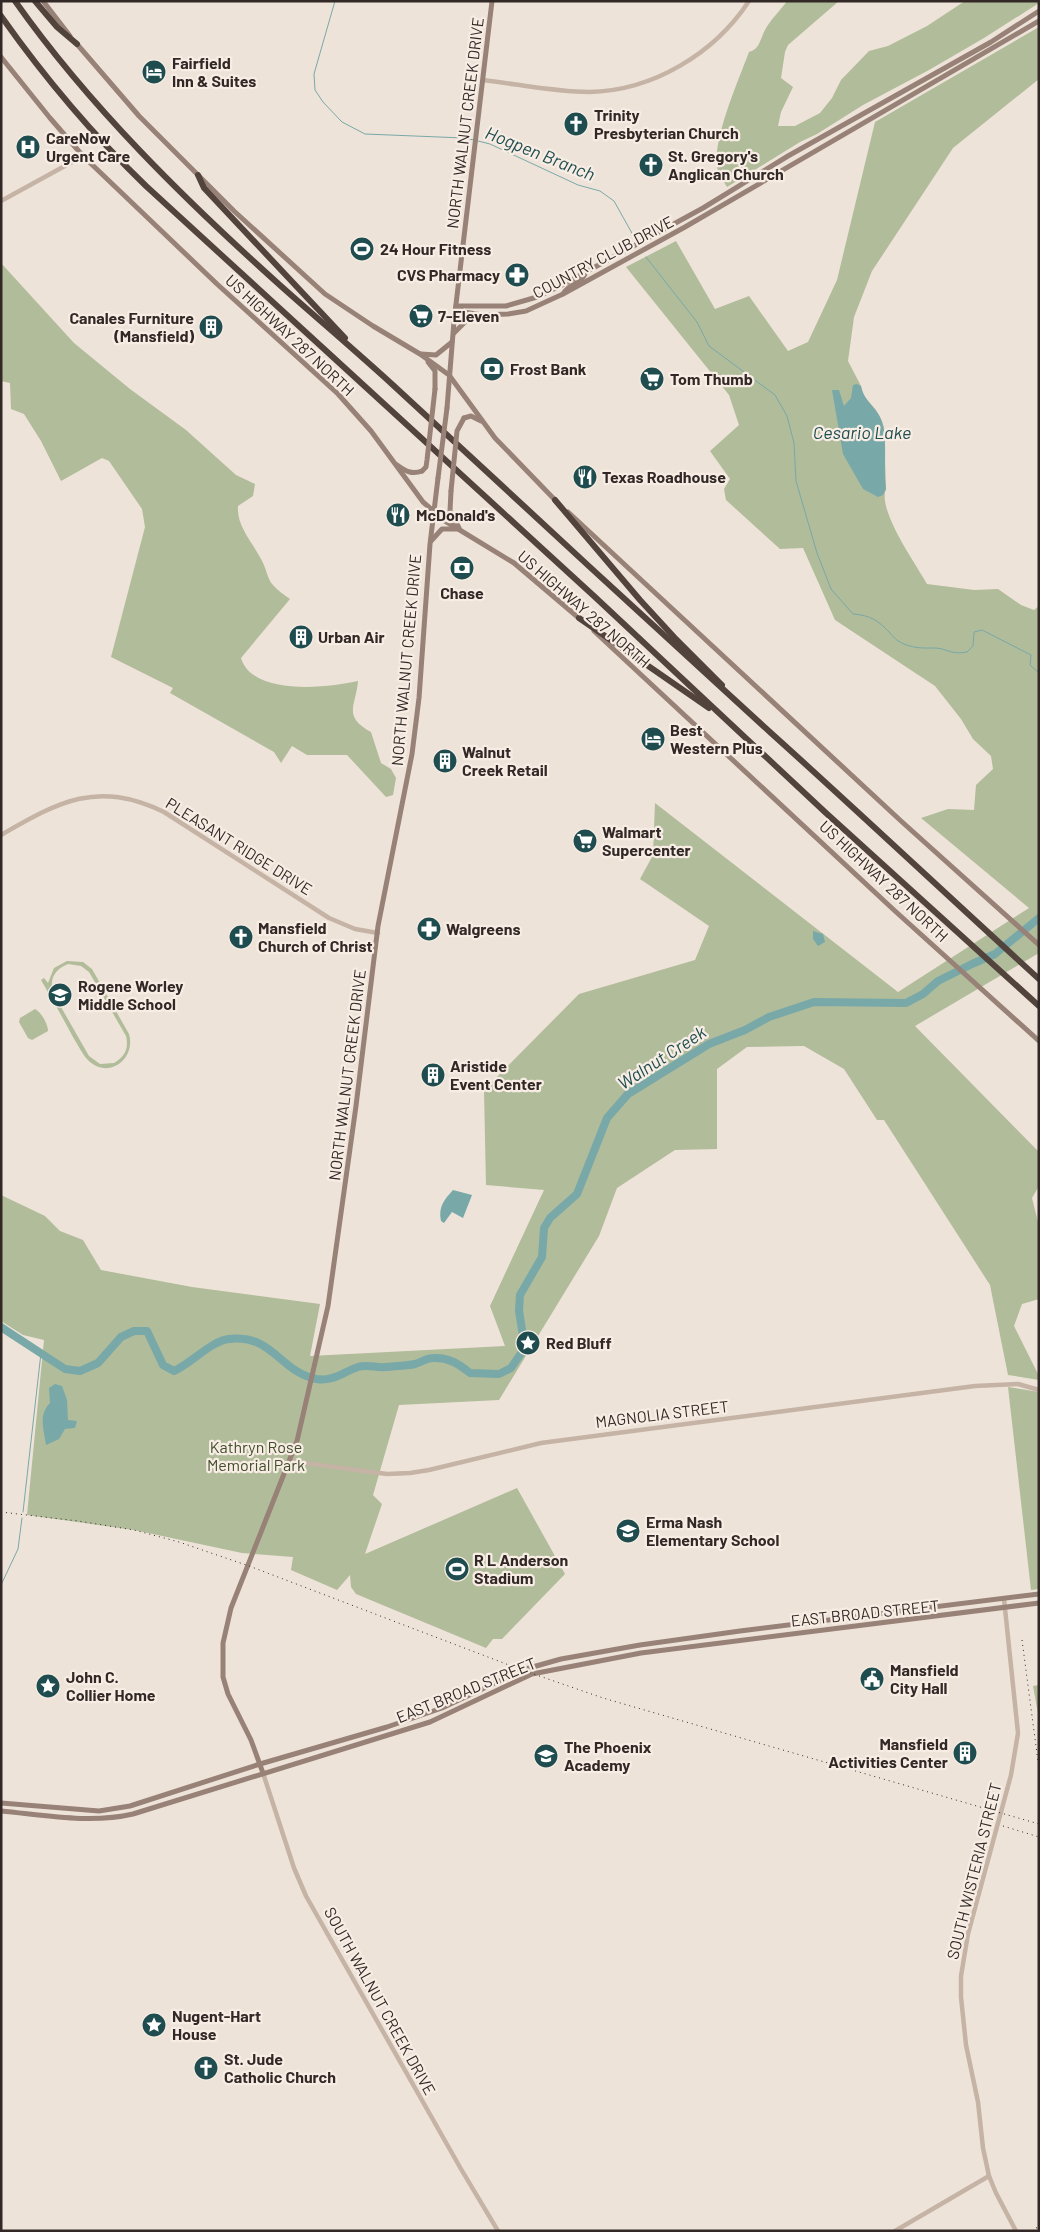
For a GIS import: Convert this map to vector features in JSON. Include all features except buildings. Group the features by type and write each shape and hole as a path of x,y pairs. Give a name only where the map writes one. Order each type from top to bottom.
{"highway":[{"path":"15,1 72,75 159,169 280,285 353,348 724,691 1039,978"},
{"path":"35,1 57,27 77,44"},
{"path":"1,16 68,103 130,170 1039,1006"},
{"path":"198,175 204,188 340,331 353,348"},
{"path":"555,500 660,622 718,679 724,691"},
{"path":"579,618 705,706 714,709"}],"main road":[{"path":"43,1 139,116 198,175 325,294 420,354 449,375 495,438 555,500 817,743 1039,945"},
{"name":"NORTH WALNUT CREEK DRIVE","path":"263,1773 251,1740 228,1694 224,1677 223,1643 231,1608 290,1461 308,1396 334,1274 378,933 414,745 430,544 492,1"},
{"name":"COUNTRY CLUB DRIVE","path":"456,306 506,306 537,297 585,274 990,42 1039,11"},
{"name":"COUNTRY CLUB DRIVE","path":"456,306 464,312 482,315 526,310 563,294 587,282 1039,21"},
{"name":"US HIGHWAY 287 NORTH","path":"1,57 83,156 248,314 338,394 371,431 411,488 434,511 460,530 514,563 579,618 1039,1041"},
{"path":"587,282 589,275 604,266 606,261"},
{"path":"563,294 566,289 580,281 585,274"},
{"path":"526,310 528,306 534,303 537,297"},
{"path":"453,333 468,319 482,315"},
{"path":"420,354 436,355 452,342"},
{"path":"394,464 408,472 416,473 426,467 428,460 435,371 420,354"},
{"path":"460,530 450,511 457,431 464,418 476,417 487,427"},
{"path":"430,544 442,529 460,530"},
{"name":"EAST BROAD STREET","path":"1,1803 99,1811 123,1808 442,1708 532,1666 561,1659 640,1645 1039,1594"},
{"name":"EAST BROAD STREET","path":"1,1811 75,1818 120,1816 430,1722 532,1674 562,1667 641,1653 1039,1603"},
{"path":"679,1640 680,1648"},
{"path":"640,1645 641,1653"},
{"path":"590,1655 592,1662"},
{"path":"561,1659 562,1667"},
{"path":"503,1678 509,1684"},
{"path":"332,1743 334,1751"}],"street":[{"path":"483,80 577,91 620,88 655,77 693,59 722,34 749,1"},
{"path":"1,202 83,156"},
{"name":"PLEASANT RIDGE DRIVE","path":"1,835 56,805 70,800 96,796 135,800 164,812 329,918 355,929 378,933"},
{"name":"MAGNOLIA STREET","path":"290,1461 372,1473 399,1474 429,1470 550,1441 975,1386 1018,1384 1039,1390"},
{"name":"SOUTH WISTERIA STREET","path":"1004,1599 1018,1733 1011,1775 968,1934 961,1976 961,1997 966,2045 978,2102 983,2148 989,2176 1016,2231"},
{"name":"SOUTH WALNUT CREEK DRIVE","path":"263,1773 294,1868 306,1896 498,2231"},
{"path":"895,2231 989,2176"}],"green space":[{"path":"787,1 839,1 788,45 781,78 793,87 781,112 778,126 795,126 820,113 832,98 841,80 869,51 888,46 927,26 965,1 1039,1 1039,3 984,38 863,105 727,187 718,171 717,154 728,109 749,52 758,46 767,26"},
{"name":"Kathryn Rose Memorial Park","path":"1039,27 1039,79 953,148 872,271 854,317 848,361 861,386 863,395 876,410 884,427 885,498 887,510 899,537 927,584 974,590 998,589 1021,605 1034,610 1039,606 1039,953 915,1026 1039,1152 1039,1186 1032,1198 1039,1226 1039,1299 1022,1304 1014,1326 1039,1376 1039,1380 1008,1375 990,1285 884,1120 877,1120 844,1069 804,1046 747,1047 717,1069 717,1149 675,1150 617,1188 599,1236 499,1400 399,1405 373,1495 382,1504 365,1554 517,1488 565,1574 502,1639 493,1639 486,1648 356,1594 351,1587 350,1575 337,1590 291,1570 293,1557 242,1553 134,1530 27,1515 44,1340 23,1335 1,1321 1,1195 45,1216 60,1231 83,1240 101,1270 192,1287 320,1304 310,1356 505,1346 490,1306 544,1190 486,1185 484,1090 579,994 695,960 709,926 640,879 653,855 655,803 898,992 1029,908 921,818 948,809 974,810 976,785 993,769 991,756 973,739 961,719 935,686 835,620 803,548 780,549 726,500 724,489 730,479 710,451 739,425 729,395 626,267 676,241 715,309 749,296 788,351 808,342 837,280 875,122"},
{"path":"1,263 74,343 130,389 186,430 236,475 255,484 253,496 238,506 240,521 260,556 271,582 290,599 241,658 248,670 260,679 275,684 311,687 358,681 353,710 354,715 356,721 371,732 381,763 391,769 396,778 393,795 386,797 347,755 307,755 292,746 281,763 274,752 170,693 173,688 111,657 145,527 142,509 109,461 102,458 61,481 41,441 24,414 11,409 10,383 1,381"},
{"path":"67,961 83,962 92,969 129,1034 129,1051 120,1063 113,1067 98,1067 83,1054 41,980 44,978 48,983 54,968","holes":["68,964 81,966 89,972 126,1036 125,1052 114,1063 100,1064 89,1056 53,993 52,983 56,972"]},
{"path":"35,1009 44,1019 48,1031 32,1040 28,1038 19,1022 20,1018"},
{"path":"1008,1387 1039,1392 1039,1589 1031,1590"},
{"path":"1039,1685 1039,1719 1033,1686"}],"water":[{"name":"Cesario Lake","path":"853,385 861,386 865,396 880,417 884,430 886,489 883,495 878,497 863,489 843,454 832,390 839,390 844,406 851,398"},
{"path":"813,931 823,934 825,942 818,946 813,939"},
{"path":"453,1190 472,1195 463,1218 452,1212 444,1223 441,1221 440,1216 441,1208"},
{"path":"55,1384 62,1386 67,1400 68,1420 77,1421 75,1428 65,1429 59,1439 46,1445 43,1417 50,1403 49,1388"}],"waterway":[{"name":"Hogpen Branch","path":"335,1 314,74 315,90 323,102 342,122 365,134 474,140"},
{"name":"Hogpen Branch","path":"478,141 490,144 578,185 600,191 614,201 633,235"},
{"name":"Hogpen Branch","path":"646,257 697,322 709,346 775,395 787,416 794,443 796,481 817,553 831,589 853,614 874,619 897,640 917,648 936,648 953,652 967,652 973,646 974,632 982,630 1031,655 1030,665 1039,673"},
{"name":"Walnut Creek","path":"1,1327 65,1369 80,1371 98,1363 121,1337 134,1331 147,1331 163,1365 174,1371 215,1344 229,1339 244,1339 266,1347 303,1375 322,1380 333,1378 361,1366 408,1365 433,1358 453,1362 470,1373 499,1374 511,1368 522,1352 523,1336 519,1311 520,1295 542,1257 544,1228 550,1218 577,1194 607,1118 628,1094 709,1044 745,1030 769,1017 814,1002 906,1003 923,994 938,981 995,954 1039,918"},
{"path":"23,1512 41,1353"},
{"path":"1,1585 18,1549 22,1518"}],"railway":[{"path":"1,1512 134,1530 179,1542 249,1566 522,1670 603,1698 1039,1824"},
{"path":"1022,1640 1039,1769"},
{"path":"1003,1826 1039,1837"}],"place":[{"name":"Fairfield Inn & Suites","path":"154,72"},
{"name":"Trinity Presbyterian Church","path":"576,124"},
{"name":"CareNow Urgent Care","path":"28,147"},
{"name":"St. Gregory's Anglican Church","path":"651,165"},
{"name":"24 Hour Fitness","path":"362,249"},
{"name":"CVS Pharmacy","path":"517,275"},
{"name":"7-Eleven","path":"421,316"},
{"name":"Canales Furniture (Mansfield)","path":"211,327"},
{"name":"Frost Bank","path":"492,369"},
{"name":"Tom Thumb","path":"652,379"},
{"name":"Texas Roadhouse","path":"585,477"},
{"name":"McDonald's","path":"398,515"},
{"name":"Chase","path":"462,568"},
{"name":"Urban Air","path":"301,637"},
{"name":"Best Western Plus","path":"653,739"},
{"name":"Walnut Creek Retail","path":"445,761"},
{"name":"Walmart Supercenter","path":"585,841"},
{"name":"Walgreens","path":"429,929"},
{"name":"Mansfield Church of Christ","path":"241,937"},
{"name":"Rogene Worley Middle School","path":"60,995"},
{"name":"Aristide Event Center","path":"433,1075"},
{"name":"Red Bluff","path":"528,1343"},
{"name":"Erma Nash Elementary School","path":"628,1531"},
{"name":"R L Anderson Stadium","path":"457,1569"},
{"name":"Mansfield City Hall","path":"872,1679"},
{"name":"John C. Collier Home","path":"48,1686"},
{"name":"Mansfield Activities Center","path":"965,1753"},
{"name":"The Phoenix Academy","path":"546,1756"},
{"name":"Nugent-Hart House","path":"154,2025"},
{"name":"St. Jude Catholic Church","path":"206,2068"}]}
